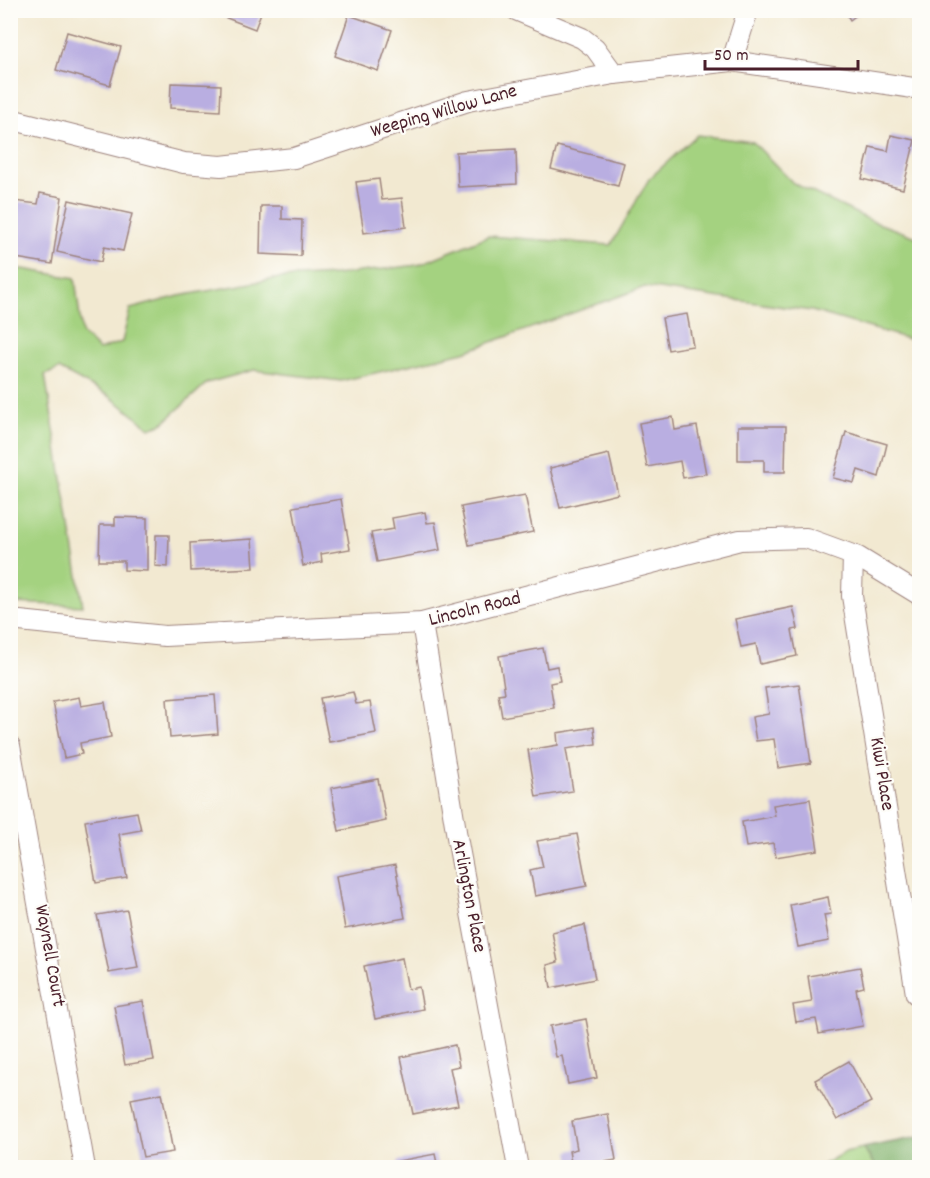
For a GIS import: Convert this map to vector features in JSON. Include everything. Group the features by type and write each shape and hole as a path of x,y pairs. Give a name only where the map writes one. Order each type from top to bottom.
{"street":[{"path":"516,10 582,38 595,48 614,74"},
{"path":"732,61 748,10"},
{"name":"Weeping Willow Lane","path":"10,119 184,163 221,166 257,164 294,158 468,101 614,74 732,61 920,89"},
{"name":"Lincoln Road","path":"10,620 165,636 422,623 740,540 806,538 853,555 920,595"},
{"name":"Kiwi Place","path":"853,555 852,596 916,993"},
{"name":"Arlington Place","path":"422,623 457,837 518,1167"},
{"name":"Waynell Court","path":"10,746 85,1167"}],"green space":[{"path":"697,135 753,142 793,183 872,221 919,238 919,342 812,311 645,287 464,352 341,381 254,370 207,383 163,423 150,428 109,396 59,369 45,375 83,606 11,603 11,269 75,278 82,334 99,350 122,342 130,309 179,296 280,278 335,275 418,265 488,236 611,245 649,179"},
{"path":"919,1137 919,1167 876,1167 863,1148"},
{"path":"863,1148 876,1167 817,1168 845,1152"}],"building":[{"path":"206,10 262,10 255,29"},
{"path":"844,10 863,10 850,20"},
{"path":"349,15 392,30 378,71 335,56"},
{"path":"67,32 121,47 110,85 56,70"},
{"path":"171,83 221,85 220,111 170,108"},
{"path":"891,135 915,140 903,189 862,179 870,147 888,151"},
{"path":"557,146 624,163 618,186 551,169"},
{"path":"516,149 517,184 458,187 456,152"},
{"path":"379,179 382,200 402,198 406,227 364,233 356,182"},
{"path":"40,193 62,197 52,264 10,257 10,223 14,201 38,204"},
{"path":"69,200 132,214 123,251 104,247 101,262 57,252"},
{"path":"261,206 282,206 282,219 302,220 301,256 260,254"},
{"path":"687,314 693,346 668,350 662,318"},
{"path":"673,417 675,430 697,426 706,474 683,478 680,461 647,467 639,423"},
{"path":"738,426 786,426 785,472 764,472 764,460 738,460"},
{"path":"846,432 887,444 879,477 858,470 854,483 833,478"},
{"path":"609,454 618,494 560,508 550,468"},
{"path":"525,495 533,532 469,545 461,507"},
{"path":"341,499 350,549 321,554 322,562 303,566 293,507"},
{"path":"425,512 427,523 435,522 440,550 377,562 371,533 394,529 392,518"},
{"path":"115,517 147,518 147,571 124,570 124,561 99,561 100,525 115,525"},
{"path":"156,535 169,535 168,567 155,566"},
{"path":"252,539 254,568 191,571 190,543"},
{"path":"793,607 798,629 792,630 797,656 760,664 756,644 741,647 735,619"},
{"path":"543,648 547,668 557,666 560,681 550,683 554,708 502,717 498,694 505,693 499,656"},
{"path":"799,684 811,763 778,768 774,739 756,741 752,717 769,714 765,688"},
{"path":"353,692 356,704 370,702 376,733 329,742 320,698"},
{"path":"215,695 218,734 170,738 167,699"},
{"path":"79,697 81,706 105,702 111,737 80,743 82,754 64,758 53,702"},
{"path":"594,727 596,744 566,749 573,791 536,797 528,750 558,745 557,733"},
{"path":"378,779 386,821 339,831 331,788"},
{"path":"810,799 818,850 776,857 773,843 746,847 742,822 775,816 773,805"},
{"path":"137,812 141,830 119,834 127,878 96,883 85,821"},
{"path":"577,834 587,886 535,896 530,870 543,867 537,841"},
{"path":"395,865 405,918 345,929 336,876"},
{"path":"828,897 831,914 824,915 829,941 798,947 790,905"},
{"path":"127,910 138,968 109,973 97,915"},
{"path":"585,925 595,979 551,988 547,965 558,962 552,932"},
{"path":"402,958 408,989 419,987 423,1009 375,1019 364,966"},
{"path":"860,967 864,987 856,989 863,1026 819,1034 816,1019 796,1022 793,1005 812,1002 808,976"},
{"path":"143,1001 154,1060 125,1065 114,1006"},
{"path":"586,1019 597,1078 568,1084 562,1056 556,1057 550,1026"},
{"path":"455,1045 459,1066 450,1068 458,1105 413,1114 401,1057"},
{"path":"849,1061 871,1102 837,1120 815,1080"},
{"path":"162,1093 173,1152 143,1157 131,1099"},
{"path":"608,1114 616,1160 572,1168 569,1151 577,1149 572,1121"},
{"path":"10,1149 12,1149 15,1168 10,1168"},
{"path":"435,1154 438,1168 399,1168 398,1161"}]}
